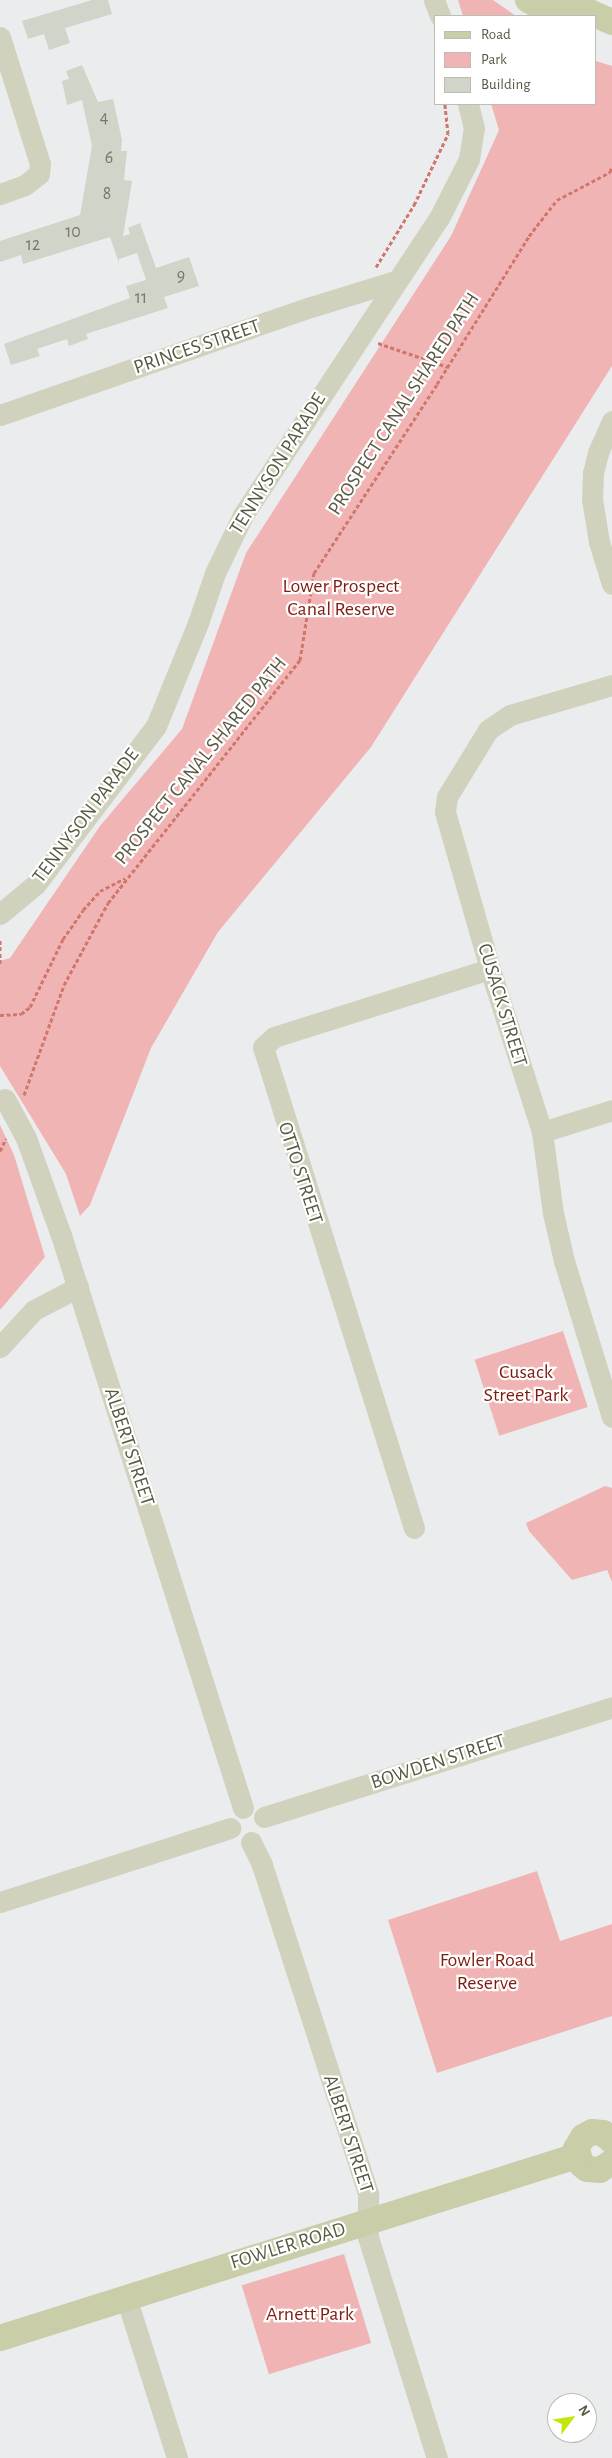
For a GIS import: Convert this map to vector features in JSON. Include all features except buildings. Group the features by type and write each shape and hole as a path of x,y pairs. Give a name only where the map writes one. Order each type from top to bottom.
{"main road":[{"path":"528,0 555,15"},
{"path":"562,0 596,15"},
{"path":"597,15 612,22"},
{"path":"597,34 612,40"},
{"path":"608,2174 587,2169 577,2156 579,2142 589,2133 603,2133 612,2141"},
{"name":"FOWLER ROAD","path":"0,2338 577,2156"}],"street":[{"path":"434,0 440,15"},
{"path":"0,37 40,164 39,174 26,185 0,194"},
{"name":"TENNYSON PARADE","path":"0,914 36,884 156,726 198,623 215,573 243,515 395,281 439,218 469,159 474,128 468,105"},
{"name":"PRINCES STREET","path":"0,415 395,281"},
{"path":"612,421 598,453 593,473 592,499 599,542 612,584"},
{"name":"CUSACK STREET","path":"612,685 510,715 488,730 447,797 445,812 490,969 542,1132 553,1213 564,1261 612,1417"},
{"name":"OTTO STREET","path":"414,1528 263,1047 274,1037 490,969"},
{"name":"ALBERT STREET","path":"10,1095 78,1288 244,1808"},
{"path":"542,1132 612,1110"},
{"path":"0,1347 34,1310 78,1288"},
{"name":"BOWDEN STREET","path":"264,1817 612,1707"},
{"path":"244,1808 255,1809 264,1817 262,1836 251,1842 237,1839 230,1828 232,1817 244,1808"},
{"path":"0,1902 230,1828"},
{"name":"ALBERT STREET","path":"251,1842 262,1865 368,2194 368,2237 437,2458"},
{"path":"126,2297 177,2458"}],"path":[{"path":"367,270 376,267 414,205 444,143 448,120 445,105"},
{"name":"PROSPECT CANAL SHARED PATH","path":"10,1095 64,985 104,910 127,876 208,780 300,660 314,572 448,367 529,236 557,200 611,172 612,167"},
{"path":"359,336 448,367"},
{"path":"0,1015 21,1014 30,1008 62,939 82,910 100,891 127,876"},
{"path":"0,940 0,965"},
{"path":"0,1151 5,1140"}],"green space":[{"path":"458,0 493,0 515,15 463,15"},
{"name":"Lower Prospect Canal Reserve","path":"597,61 612,66 612,366 371,747 218,932 151,1048 90,1205 80,1216 66,1174 0,1066 0,961 10,958 100,826 182,729 246,553 451,236 499,130 491,105 597,105"},
{"path":"0,1125 14,1155 45,1257 0,1310"},
{"name":"Cusack Street Park","path":"563,1331 588,1407 499,1436 475,1360"},
{"path":"605,1486 612,1488 612,1582 607,1570 572,1580 529,1531 526,1523"},
{"name":"Fowler Road Reserve","path":"537,1871 560,1941 612,1924 612,2016 437,2073 388,1920"},
{"name":"Arnett Park","path":"344,2254 371,2343 269,2374 242,2285"}]}
